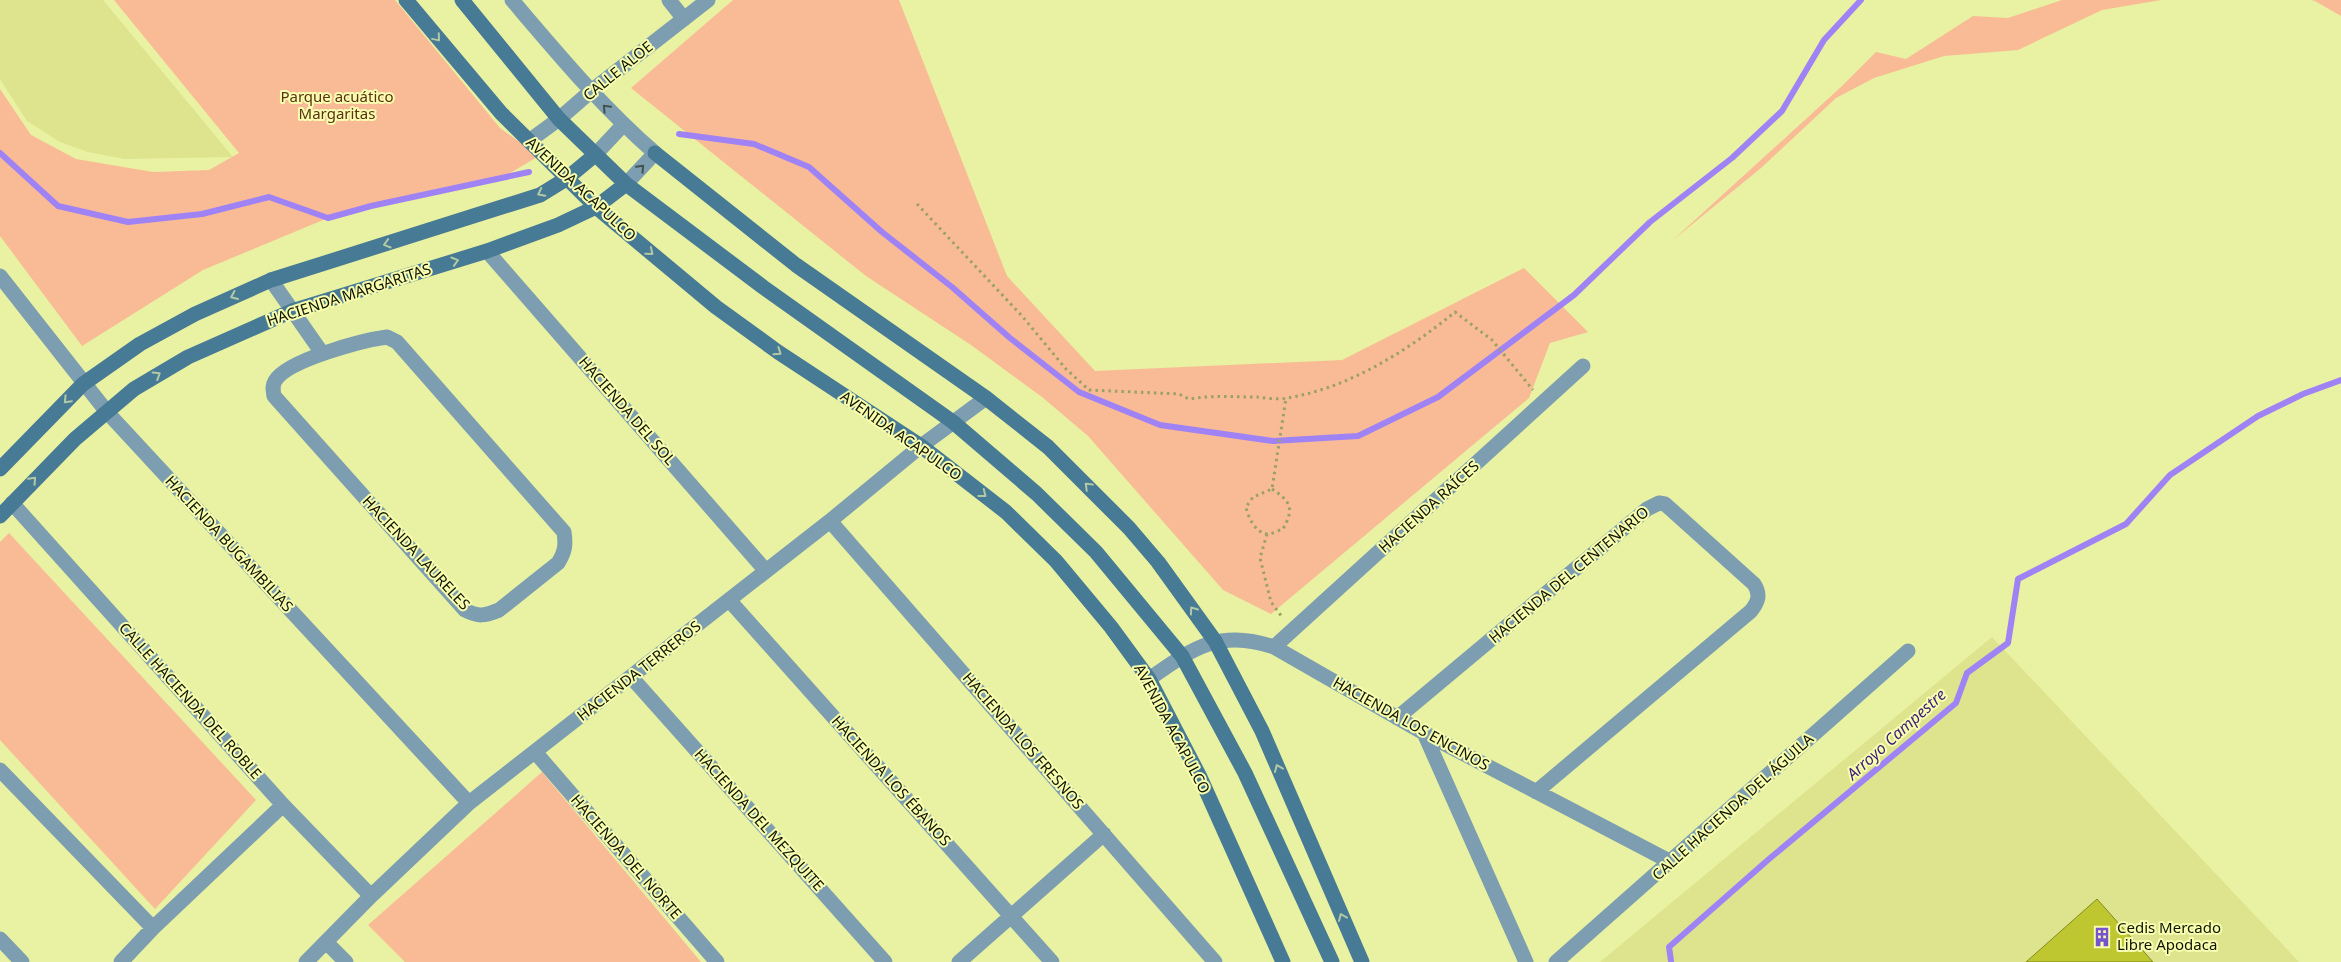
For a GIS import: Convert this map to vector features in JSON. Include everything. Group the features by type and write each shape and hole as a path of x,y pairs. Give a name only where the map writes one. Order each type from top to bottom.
{"street":[{"name":"AVENIDA ACAPULCO","path":"406,0 501,113 596,207 716,307 778,352 921,446 1006,512 1056,561 1111,626 1148,679 1200,777 1283,962"},
{"path":"462,0 560,119 626,184 763,287 953,422 1037,494 1096,552 1182,656 1245,774 1332,962"},
{"path":"512,0 590,92 655,153 796,264 986,398 1048,447 1098,495 1158,562 1215,640 1262,730 1362,962"},
{"path":"670,0 684,19"},
{"name":"CALLE ALOE","path":"529,141 560,119 590,92 708,0"},
{"path":"0,469 83,384 140,344 195,314 271,280 540,195 566,179 595,155 623,125"},
{"name":"HACIENDA MARGARITAS","path":"0,516 74,438 134,389 188,357 292,311 487,251 558,225 596,207 626,184 655,153"},
{"name":"HACIENDA DEL SOL","path":"487,251 766,571"},
{"name":"HACIENDA BUGAMBILIAS","path":"0,276 83,384 107,412 469,803"},
{"path":"271,280 322,353"},
{"name":"HACIENDA LAURELES","path":"387,337 397,342 564,532 566,542 564,553 558,563 499,610 487,615 476,616 465,610 274,396 272,388 275,380 281,374 322,353 378,338 387,337"},
{"name":"HACIENDA RAÍCES","path":"1274,647 1583,366"},
{"name":"HACIENDA TERREROS","path":"306,962 469,803 632,678 830,521 921,446 986,398"},
{"name":"CALLE HACIENDA DEL ROBLE","path":"12,503 283,805 372,896"},
{"name":"HACIENDA DEL CENTENARIO","path":"1397,718 1647,509 1659,503 1665,504 1754,584 1759,596 1757,603 1750,611 1536,792"},
{"name":"HACIENDA LOS FRESNOS","path":"830,521 1215,962"},
{"name":"HACIENDA LOS ÉBANOS","path":"729,600 1052,962"},
{"name":"HACIENDA LOS ENCINOS","path":"1148,679 1182,656 1215,640 1238,639 1274,647 1424,734 1671,862"},
{"name":"CALLE HACIENDA DEL ÁGUILA","path":"1556,962 1908,650"},
{"name":"HACIENDA DEL MEZQUITE","path":"632,678 885,962"},
{"path":"1424,734 1526,962"},
{"name":"HACIENDA DEL NORTE","path":"535,752 717,962"},
{"path":"0,770 153,928"},
{"path":"121,962 153,928 283,805"},
{"path":"959,962 1104,834"},
{"path":"0,939 22,962"},
{"path":"326,942 346,962"}],"path":[{"path":"917,204 1022,316 1066,369 1089,390 1179,394 1188,399 1204,396 1286,398 1331,386 1367,371 1425,336 1455,312 1492,340 1544,402"},
{"path":"1272,489 1286,398"},
{"path":"1272,489 1286,498 1290,506 1289,520 1284,529 1267,534 1258,530 1249,518 1246,507 1253,497 1272,489"},
{"path":"1267,534 1260,558 1265,585 1272,602 1292,631"}],"shaded area":[{"path":"0,0 103,0 233,157 125,159 88,152 60,142 27,121 0,79"},
{"path":"1992,637 2299,962 1600,962"}],"green space":[{"name":"Parque acuático Margaritas","path":"114,0 395,0 500,128 539,156 500,179 371,206 328,218 203,270 82,346 0,236 0,89 31,135 76,159 153,172 209,170 239,153"},
{"path":"733,0 899,0 1007,276 1095,371 1342,360 1524,268 1588,332 1550,343 1529,398 1271,614 1223,590 1088,436 1042,397 971,345 866,276 631,88"},
{"path":"2062,0 2161,0 2102,10 2018,50 1944,56 1874,78 1836,98 1761,168 1673,240 1841,87 1876,52 1906,59 1973,16 2008,18"},
{"path":"2311,0 2341,0 2341,16 2315,1"},
{"path":"9,533 256,800 155,909 0,740 0,542"},
{"path":"542,772 701,962 405,962 368,925"}],"building":[{"name":"Cedis Mercado Libre Apodaca","path":"2097,899 2153,962 2026,962"}],"waterway":[{"path":"679,134 754,144 809,167 882,232 952,287 1010,338 1079,392 1160,425 1273,441 1358,436 1438,397 1574,295 1650,222 1732,158 1782,111 1824,40 1861,0"},
{"path":"0,153 58,206 128,222 202,214 269,197 328,218 371,206 529,172"},
{"name":"Arroyo Campestre","path":"1671,961 1669,947 1769,859 1956,703 1967,673 2008,643 2018,579 2126,524 2170,475 2258,416 2303,394 2341,380"}],"place":[{"name":"Cedis Mercado Libre Apodaca","path":"2102,937"}]}
